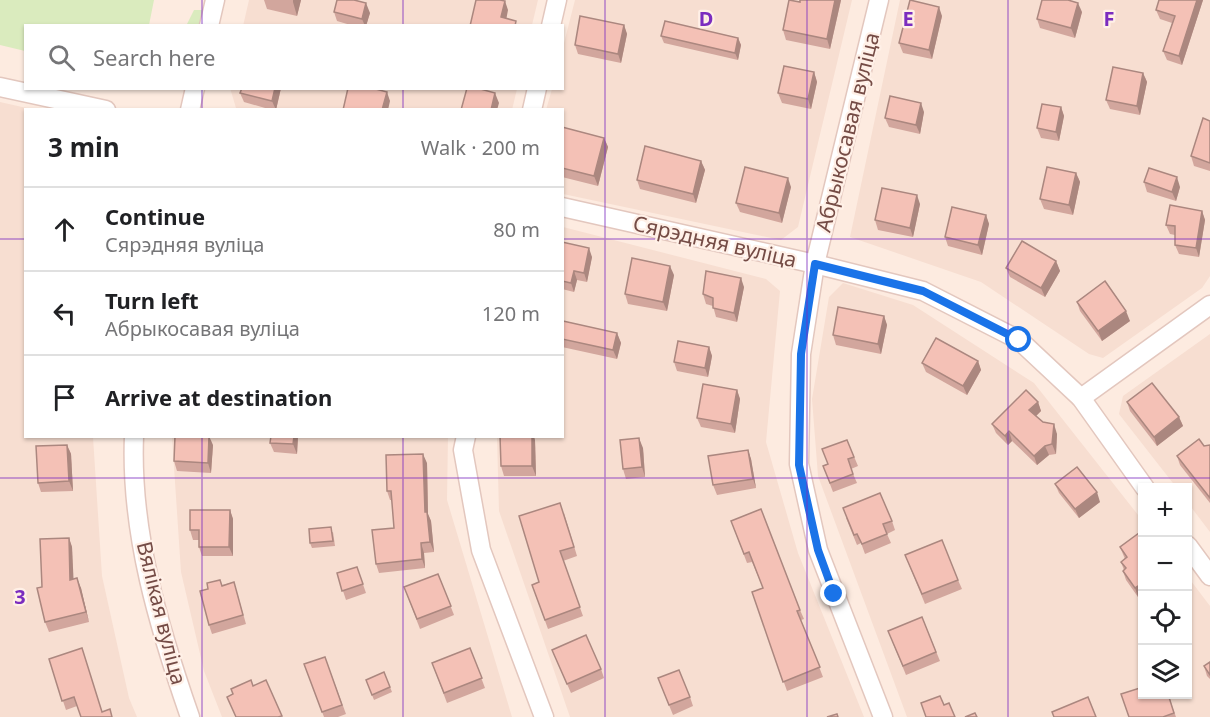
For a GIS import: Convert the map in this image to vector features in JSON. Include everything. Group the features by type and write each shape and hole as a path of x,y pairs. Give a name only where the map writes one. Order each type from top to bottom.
{"street":[{"path":"209,24 215,0"},
{"path":"551,24 557,0"},
{"name":"Абрыкосавая вуліца","path":"879,0 815,264 801,354 799,465 818,550 883,717"},
{"path":"0,87 97,108"},
{"path":"190,108 195,90"},
{"path":"532,108 537,90"},
{"name":"Сярэдняя вуліца","path":"564,207 815,264 923,291 1019,340 1081,398 1141,483"},
{"path":"1081,398 1210,305"},
{"name":"Вялікая вуліца","path":"134,438 133,476 147,570 190,717"},
{"path":"466,438 463,450 481,550 544,717"},
{"path":"1192,551 1210,576"}],"shaded area":[{"path":"249,0 538,0 532,24 243,24"},
{"path":"575,0 852,0 798,227 781,240 564,194 564,108 547,108 552,90 564,90 564,43"},
{"path":"900,0 1210,0 1210,276 1202,288 1103,358 1089,354 981,282 850,237"},
{"path":"231,90 517,90 512,108 236,108"},
{"path":"0,102 27,108 24,108 24,438 93,438 102,576 129,698 137,717 0,717"},
{"path":"564,227 766,279 780,291 766,442 798,553 864,717 570,717 499,511 497,438 564,438"},
{"path":"843,283 913,305 1034,383 1138,515 1138,699 1192,699 1192,582 1210,606 1210,717 907,717 818,476 812,399 829,297"},
{"path":"1210,334 1210,532 1192,508 1192,483 1173,483 1119,414 1123,396"},
{"path":"172,438 448,438 447,500 512,717 222,717 204,671 181,572"}],"green space":[{"path":"0,0 154,0 149,24 24,24 24,51 0,45"},
{"path":"194,10 210,10 207,24 187,24"}],"building":[{"path":"337,0 366,3 362,19 334,12"},
{"path":"476,0 505,1 501,17 516,21 515,24 470,24"},
{"path":"789,0 800,2 800,0 835,0 827,39 783,30"},
{"path":"910,0 939,7 929,50 899,43"},
{"path":"1042,0 1068,0 1078,3 1071,28 1037,19"},
{"path":"1159,0 1197,0 1179,56 1163,51 1175,16 1156,10"},
{"path":"580,16 624,25 618,54 575,45"},
{"path":"665,21 738,38 735,53 661,36"},
{"path":"784,66 814,72 808,99 778,93"},
{"path":"1113,67 1143,73 1137,106 1106,100"},
{"path":"241,90 275,90 272,101 240,93"},
{"path":"348,90 387,92 383,108 343,108"},
{"path":"466,90 484,90 495,93 491,108 462,108"},
{"path":"890,96 921,103 916,125 885,118"},
{"path":"1042,104 1061,107 1056,132 1037,128"},
{"path":"1203,118 1210,121 1210,163 1191,156"},
{"path":"564,128 604,138 594,176 564,168"},
{"path":"645,146 701,161 693,194 637,180"},
{"path":"745,167 788,178 779,213 736,203"},
{"path":"1047,167 1076,173 1069,205 1040,199"},
{"path":"1149,168 1177,177 1172,192 1144,182"},
{"path":"882,188 917,195 910,228 875,220"},
{"path":"1170,205 1202,211 1196,248 1175,245 1175,226 1166,225"},
{"path":"952,207 986,215 978,245 945,237"},
{"path":"1022,241 1056,261 1041,288 1006,268"},
{"path":"564,242 589,248 584,273 574,271 571,283 564,281"},
{"path":"632,258 670,266 663,302 625,294"},
{"path":"706,271 741,278 734,313 713,308 713,298 703,294"},
{"path":"1105,281 1126,311 1098,331 1077,302"},
{"path":"838,307 884,316 878,344 833,335"},
{"path":"564,321 617,333 613,350 564,339"},
{"path":"936,338 978,361 963,386 922,363"},
{"path":"678,341 709,347 705,368 674,362"},
{"path":"1152,383 1179,417 1154,437 1127,402"},
{"path":"703,384 737,390 731,424 697,418"},
{"path":"1026,390 1038,402 1029,410 1043,422 1054,424 1052,444 1045,446 1034,456 1009,431 1005,436 992,424"},
{"path":"175,438 209,438 208,463 174,461"},
{"path":"271,438 294,438 293,444 270,443"},
{"path":"500,438 532,438 532,466 501,466"},
{"path":"639,438 642,467 623,469 620,440"},
{"path":"1199,439 1204,446 1210,445 1210,498 1177,456"},
{"path":"847,440 854,457 848,459 853,474 830,483 823,466 828,464 822,449"},
{"path":"67,445 69,481 38,483 36,446"},
{"path":"748,450 753,479 713,485 708,456"},
{"path":"423,454 425,512 427,512 430,542 421,543 422,559 376,564 372,530 394,528 391,491 387,491 386,455"},
{"path":"1077,467 1097,492 1075,509 1055,484"},
{"path":"880,493 892,521 883,524 887,534 862,544 857,534 854,535 843,508"},
{"path":"560,503 574,547 560,551 580,607 545,620 532,585 539,582 519,516"},
{"path":"761,509 800,610 797,611 820,667 783,682 752,592 763,588 749,552 744,554 731,521"},
{"path":"190,510 230,510 229,547 199,547 199,530 190,530"},
{"path":"331,527 333,541 310,543 309,529"},
{"path":"1138,534 1138,586 1135,588 1123,571 1126,568 1121,562 1127,557 1120,547"},
{"path":"69,538 70,580 77,578 86,612 45,622 37,588 42,587 40,539"},
{"path":"942,540 958,580 922,594 905,555"},
{"path":"357,567 363,584 342,591 337,573"},
{"path":"438,574 451,606 417,619 404,587"},
{"path":"220,580 222,586 234,582 243,615 209,625 200,591 208,589 207,583"},
{"path":"922,617 936,652 903,666 888,631"},
{"path":"586,635 601,669 567,684 552,650"},
{"path":"82,648 102,712 110,709 112,717 81,717 74,697 62,701 49,659"},
{"path":"470,648 482,678 444,693 432,663"},
{"path":"325,657 342,705 322,712 304,664"},
{"path":"1210,662 1210,675 1204,666"},
{"path":"679,670 690,697 669,705 658,678"},
{"path":"384,672 390,687 372,695 366,680"},
{"path":"251,680 253,686 266,680 282,716 236,717 227,697 233,694 231,689"},
{"path":"1138,689 1138,699 1170,699 1174,713 1163,717 1129,717 1121,694"},
{"path":"940,696 944,705 949,703 955,717 926,717 921,703"},
{"path":"1088,697 1096,717 1054,717 1052,712"},
{"path":"975,713 977,717 965,717"}],"route":[{"path":"834,594 818,550 799,465 801,354 815,264 923,291 1019,340"}]}
